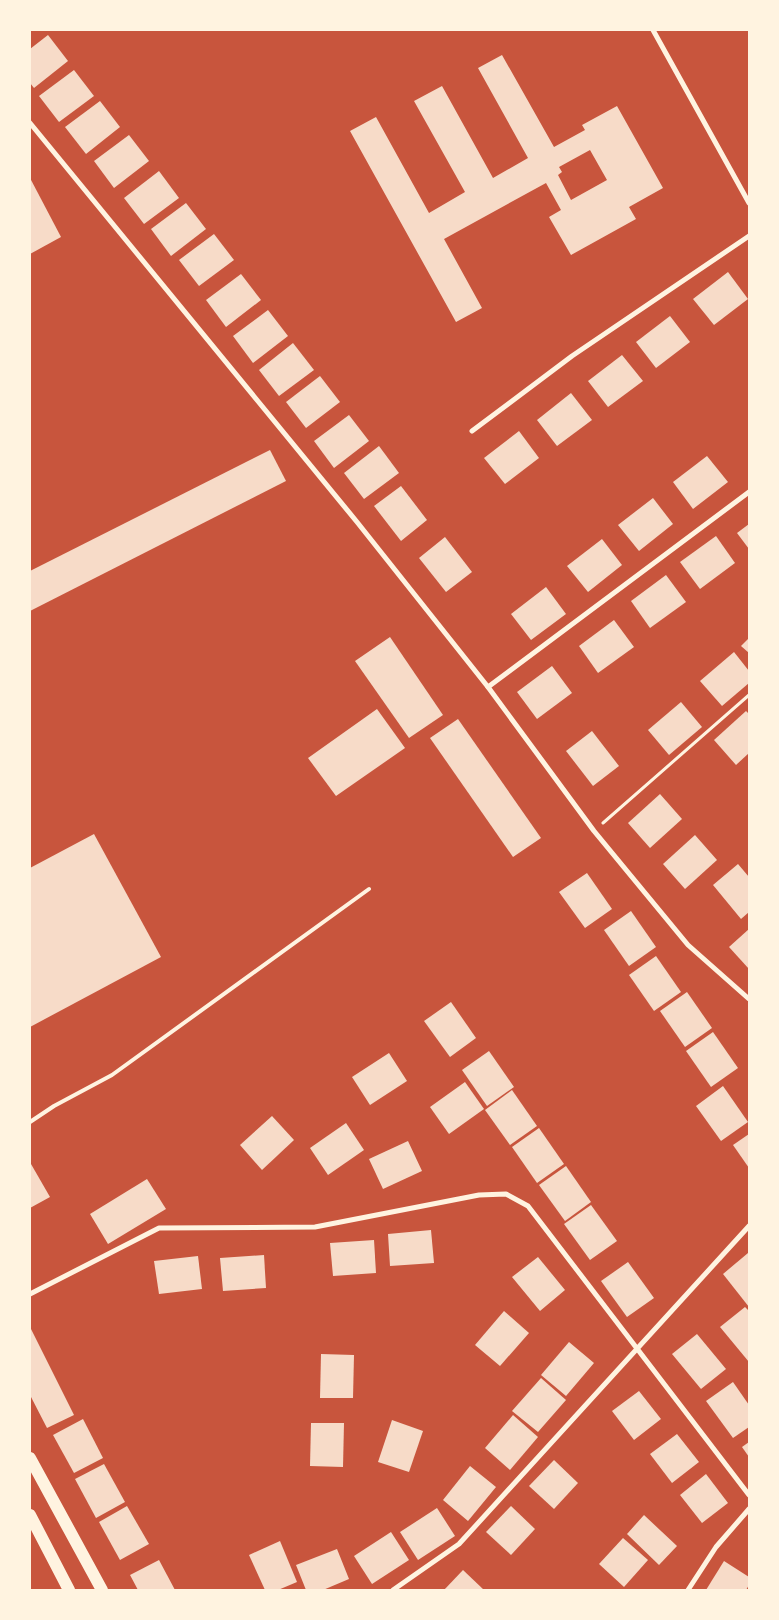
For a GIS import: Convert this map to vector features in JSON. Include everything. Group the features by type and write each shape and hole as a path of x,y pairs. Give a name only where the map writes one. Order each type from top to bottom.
{"main road":[{"path":"30,1458 102,1590"},
{"path":"30,1516 69,1590"}],"street":[{"path":"653,30 749,203"},
{"path":"30,122 488,687 594,831 688,945 749,999"},
{"path":"472,431 572,356 749,236"},
{"path":"488,687 749,492"},
{"path":"30,1294 159,1228 316,1227 479,1195 506,1194 528,1206 749,1495"},
{"path":"392,1590 459,1544 749,1226"},
{"path":"688,1590 716,1547 749,1509"}],"lane":[{"path":"30,1122 112,1075 369,889"}],"path":[{"path":"594,831 749,695"}],"building":[{"path":"48,35 68,61 34,88 30,83 30,49"},
{"path":"502,55 554,147 585,130 582,125 617,106 663,188 629,207 636,219 571,255 549,217 561,210 546,183 444,239 482,308 456,322 350,131 376,117 429,213 465,192 414,101 442,86 493,178 528,158 478,68","holes":["590,150 607,180 571,200 558,175 562,172 559,167"]},
{"path":"74,70 94,96 59,122 39,96"},
{"path":"100,101 120,127 86,154 65,127"},
{"path":"129,135 149,161 114,188 94,161"},
{"path":"159,171 179,198 144,224 124,198"},
{"path":"30,178 61,237 30,254"},
{"path":"186,203 206,229 171,256 151,229"},
{"path":"214,234 234,260 199,286 179,260"},
{"path":"728,272 748,299 714,325 693,299"},
{"path":"241,274 261,300 226,327 206,300"},
{"path":"268,310 288,336 253,363 233,336"},
{"path":"670,316 690,342 656,368 636,342"},
{"path":"293,343 314,370 279,396 259,370"},
{"path":"622,355 643,381 608,407 588,381"},
{"path":"320,376 340,402 306,428 286,402"},
{"path":"571,393 592,420 557,446 537,420"},
{"path":"349,415 369,441 334,468 314,441"},
{"path":"519,431 539,458 505,484 484,458"},
{"path":"379,446 399,473 364,499 344,473"},
{"path":"270,450 286,481 30,611 30,571"},
{"path":"707,456 728,482 693,509 673,482"},
{"path":"401,486 427,520 401,541 374,506"},
{"path":"653,498 673,524 639,551 618,525"},
{"path":"749,524 749,549 737,533"},
{"path":"716,536 735,563 700,589 680,562"},
{"path":"445,537 472,572 446,592 419,558"},
{"path":"602,539 622,565 588,592 567,566"},
{"path":"666,575 686,602 650,628 631,601"},
{"path":"546,587 566,614 531,640 511,614"},
{"path":"614,620 634,647 598,673 579,646"},
{"path":"390,637 443,715 409,738 355,661"},
{"path":"749,638 749,653 741,646"},
{"path":"734,652 749,671 749,683 722,706 700,681"},
{"path":"552,666 572,693 537,719 517,692"},
{"path":"681,702 702,727 669,755 648,730"},
{"path":"377,709 405,748 336,796 308,758"},
{"path":"746,711 749,714 749,753 736,765 714,740"},
{"path":"458,719 541,838 513,857 430,738"},
{"path":"592,731 619,766 593,786 566,751"},
{"path":"660,794 682,819 650,848 628,823"},
{"path":"94,834 161,957 30,1027 30,868"},
{"path":"695,835 717,860 685,889 663,864"},
{"path":"738,864 749,877 749,912 741,919 713,885"},
{"path":"587,873 612,909 585,928 559,892"},
{"path":"631,911 656,947 629,966 604,930"},
{"path":"749,929 749,969 729,947"},
{"path":"656,956 681,992 654,1011 629,975"},
{"path":"687,992 712,1028 685,1047 660,1011"},
{"path":"451,1002 476,1038 450,1057 424,1021"},
{"path":"713,1032 738,1068 711,1087 686,1051"},
{"path":"489,1051 514,1087 487,1106 462,1070"},
{"path":"389,1053 407,1081 370,1105 352,1077"},
{"path":"465,1082 484,1109 449,1134 430,1107"},
{"path":"723,1086 748,1122 721,1141 696,1106"},
{"path":"512,1090 537,1126 510,1145 485,1110"},
{"path":"272,1116 294,1140 262,1170 240,1145"},
{"path":"346,1123 364,1150 328,1175 310,1148"},
{"path":"539,1128 564,1164 537,1183 512,1147"},
{"path":"749,1134 749,1168 733,1145"},
{"path":"408,1141 422,1171 383,1189 369,1159"},
{"path":"30,1165 50,1197 30,1208"},
{"path":"566,1166 591,1202 565,1221 539,1185"},
{"path":"147,1179 166,1209 108,1244 90,1214"},
{"path":"591,1205 617,1241 590,1260 564,1224"},
{"path":"431,1230 434,1263 390,1266 388,1234"},
{"path":"374,1240 376,1273 333,1276 330,1243"},
{"path":"748,1253 749,1255 749,1307 723,1274"},
{"path":"264,1255 266,1288 223,1291 220,1258"},
{"path":"198,1256 202,1289 159,1294 154,1261"},
{"path":"538,1257 565,1290 540,1311 512,1277"},
{"path":"628,1262 654,1298 627,1317 601,1281"},
{"path":"745,1307 749,1311 749,1362 720,1327"},
{"path":"504,1311 529,1333 500,1366 475,1345"},
{"path":"30,1327 74,1415 47,1428 30,1395"},
{"path":"697,1334 726,1369 701,1389 672,1354"},
{"path":"569,1342 594,1363 566,1396 541,1375"},
{"path":"321,1354 354,1355 353,1398 320,1398"},
{"path":"541,1378 566,1400 538,1432 512,1411"},
{"path":"733,1382 749,1405 749,1427 733,1438 706,1401"},
{"path":"639,1391 661,1419 634,1440 612,1411"},
{"path":"513,1415 538,1437 510,1470 485,1448"},
{"path":"83,1419 103,1458 74,1473 53,1435"},
{"path":"392,1420 423,1431 409,1472 378,1462"},
{"path":"311,1423 344,1423 343,1467 310,1466"},
{"path":"677,1434 699,1462 672,1483 650,1454"},
{"path":"749,1442 749,1457 742,1447"},
{"path":"554,1460 578,1483 554,1509 529,1486"},
{"path":"104,1464 125,1502 96,1518 75,1479"},
{"path":"470,1466 496,1487 468,1521 443,1500"},
{"path":"706,1474 728,1503 702,1523 680,1495"},
{"path":"127,1506 149,1544 120,1560 99,1522"},
{"path":"511,1506 535,1529 511,1555 486,1532"},
{"path":"437,1508 455,1536 418,1560 400,1532"},
{"path":"644,1515 677,1546 659,1565 627,1534"},
{"path":"391,1532 409,1560 372,1584 354,1556"},
{"path":"623,1538 648,1560 624,1587 599,1564"},
{"path":"280,1541 297,1582 278,1590 265,1590 249,1555"},
{"path":"337,1549 349,1579 323,1590 306,1590 296,1565"},
{"path":"159,1560 175,1590 138,1590 130,1575"},
{"path":"724,1561 749,1577 749,1585 746,1590 706,1590"},
{"path":"463,1570 484,1590 444,1590"}]}
